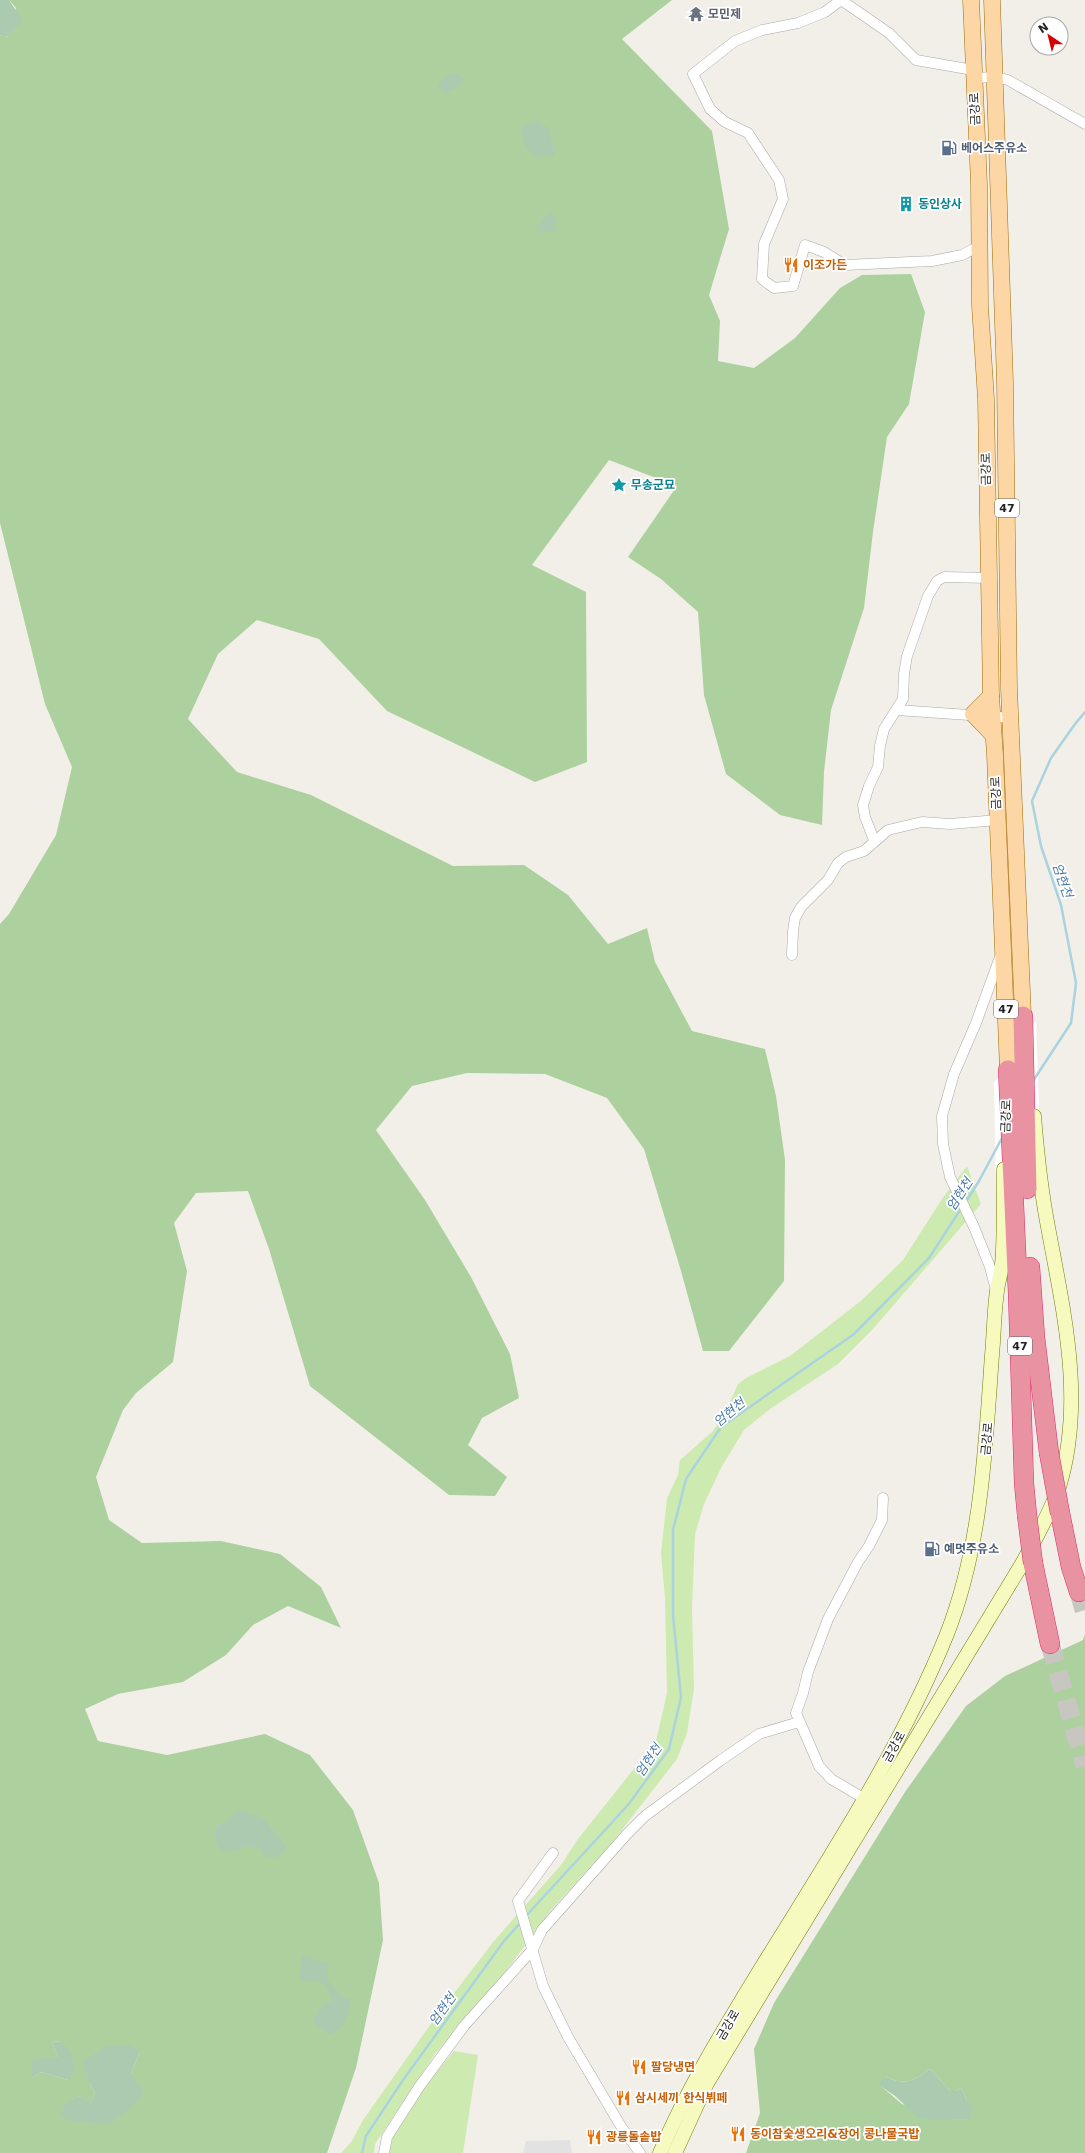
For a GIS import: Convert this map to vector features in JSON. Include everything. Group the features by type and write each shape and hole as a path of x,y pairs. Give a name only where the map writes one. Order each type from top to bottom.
{"highway":[{"name":"47","path":"1024,1026 1031,1140 1030,1276 1034,1330 1049,1453 1071,1567 1079,1592"},
{"name":"47","path":"1008,1070 1009,1182 1024,1483 1033,1563 1050,1644"}],"main road":[{"name":"금강로","path":"971,0 973,74 979,184 979,246 986,399 987,544 990,578 991,717 998,820 1008,1070"},
{"name":"금강로","path":"992,0 996,77 1005,382 1009,688 1012,718 1024,1026"},
{"path":"991,696 973,714 993,735"},
{"name":"금강로","path":"675,2153 707,2083 1022,1564 1044,1522 1059,1487 1068,1450 1073,1416 1073,1387 1069,1341 1031,1140"},
{"name":"금강로","path":"660,2153 674,2121 692,2087 743,1998 865,1799 905,1726 948,1631 970,1561 980,1505 986,1458 996,1292 1002,1264 1009,1182"}],"street":[{"path":"979,246 962,255 932,261 845,265 824,252 805,245 793,286 774,288 762,279 764,244 782,199 779,180 748,133 725,122 710,109 693,74 736,41 762,30 798,23 825,12 841,0 889,33 916,60 973,74 1008,80 1085,124"},
{"path":"874,840 865,817 863,805 869,786 878,767 880,746 884,729 903,699 904,674 907,656 926,602 936,581 944,577 990,578"},
{"path":"897,710 961,715 973,714 1012,718"},
{"path":"792,955 795,918 801,907 828,880 838,863 846,857 864,851 874,840 888,830 922,822 950,824 998,820"},
{"path":"996,1292 990,1267 972,1223 950,1177 943,1144 942,1116 954,1074 979,1016 1003,948"},
{"path":"865,1799 831,1779 818,1766 796,1713 808,1672 828,1619 882,1520 883,1498"},
{"path":"384,2153 387,2137 418,2087 464,2026 533,1949 542,1930 627,1834 645,1816 759,1734 799,1722"},
{"path":"553,1853 518,1901 533,1949 542,1986 568,2038 622,2128 640,2153"}],"green space":[{"path":"0,0 9,0 23,21 6,37 0,35"},
{"path":"9,0 672,0 622,39 712,131 729,229 709,295 720,321 718,361 754,368 795,338 840,288 862,275 911,274 925,312 909,404 887,437 873,532 864,608 831,710 824,772 822,825 780,815 726,774 704,695 698,612 661,579 628,557 677,486 609,460 532,565 586,592 587,762 535,782 387,711 319,639 257,620 218,654 188,719 237,772 311,795 453,866 524,865 568,895 608,944 647,928 655,962 692,1031 765,1049 776,1096 785,1160 784,1281 729,1351 703,1351 681,1271 644,1149 607,1098 545,1074 467,1073 412,1086 376,1130 425,1200 471,1277 510,1354 519,1398 482,1418 468,1445 507,1477 495,1496 449,1495 310,1386 269,1249 248,1191 196,1193 174,1223 187,1271 173,1362 136,1393 123,1410 96,1477 109,1520 142,1543 221,1541 280,1554 321,1587 341,1628 288,1606 253,1625 226,1655 183,1682 118,1694 85,1709 98,1741 167,1755 265,1734 310,1755 353,1810 379,1883 383,1940 356,2068 327,2153 0,2153 0,924 9,914 56,835 72,767 45,704 0,523 0,35 7,37 16,8","holes":["62,2041 68,2080 41,2072 32,2078 46,2057 58,2057 52,2042","140,2051 131,2074 82,2121 69,2121 79,2096 91,2105 95,2093 90,2084"]},
{"path":"458,73 464,80 459,87 446,93 437,86 447,75"},
{"path":"538,121 547,127 555,150 554,156 539,156 534,154 529,150 523,140 522,126"},
{"path":"551,212 557,218 555,232 538,231 541,221"},
{"path":"967,1166 981,1204 873,1329 838,1364 770,1409 744,1430 722,1466 704,1504 695,1534 692,1609 694,1689 687,1733 677,1759 611,1844 551,1910 504,1974 435,2054 375,2144 374,2153 341,2153 352,2141 363,2120 435,2018 494,1941 561,1865 578,1839 656,1741 667,1693 665,1598 661,1553 667,1498 678,1475 680,1460 712,1432 724,1415 738,1384 746,1378 790,1356 862,1300 903,1260 942,1199"},
{"path":"1085,1634 1085,2153 746,2153 760,2113 754,2049 774,2003 905,1792 966,1706 1005,1676 1083,1640","holes":["930,2069 950,2091 956,2091 961,2088 967,2100 968,2120 950,2119 902,2104 882,2087 886,2077 904,2082 919,2077"]},
{"path":"241,1810 263,1818 287,1847 278,1857 265,1857 261,1849 247,1846 232,1852 220,1850 214,1834 216,1827"},
{"path":"302,1955 328,1964 328,1980 341,1997 350,1998 346,2020 336,2032 330,2035 313,2023 320,2008 333,2000 324,1983 299,1980"},
{"path":"62,2041 73,2057 75,2070 68,2080 41,2072 32,2078 30,2062 46,2057 58,2057 52,2042"},
{"path":"108,2045 131,2045 140,2051 131,2074 144,2093 131,2108 108,2124 69,2121 60,2116 64,2104 79,2096 91,2104 95,2093 87,2078 83,2062"},
{"path":"454,2051 478,2055 463,2153 389,2153 393,2135 425,2086"},
{"path":"930,2069 950,2091 956,2091 961,2088 967,2100 974,2109 969,2120 920,2119 895,2096 882,2087 880,2082 886,2077 904,2082 909,2081 919,2077"}],"shaded area":[{"path":"570,2140 572,2153 523,2153 526,2141"}],"pier":[{"path":"1036,1021 1040,1134 1019,1173 996,1193 994,1082 1016,1063 1017,1038"}],"waterway":[{"name":"엄현천","path":"1033,1081 1071,1023 1076,983 1061,905 1041,846 1032,801 1051,758 1085,712"},
{"name":"엄현천","path":"965,1203 979,1181 1003,1136"},
{"name":"엄현천","path":"525,1917 628,1805 669,1749 681,1697 673,1615 673,1530 686,1479 721,1427 854,1334 929,1258 962,1207"},
{"name":"엄현천","path":"362,2153 366,2136 403,2080 504,1941 521,1922"}],"tunnel":[{"path":"1079,1592 1085,1613"},
{"path":"1050,1644 1085,1766"}],"place":[{"name":"모민제","path":"696,14"},
{"name":"베어스주유소","path":"949,148"},
{"name":"동인상사","path":"906,204"},
{"name":"이조가든","path":"791,265"},
{"name":"무송군묘","path":"619,485"},
{"name":"예멋주유소","path":"932,1549"},
{"name":"팔당냉면","path":"639,2067"},
{"name":"삼시세끼 한식뷔페","path":"623,2098"},
{"name":"동이참숯생오리&장어 콩나물국밥","path":"738,2134"},
{"name":"광릉돌솥밥","path":"594,2137"}]}
